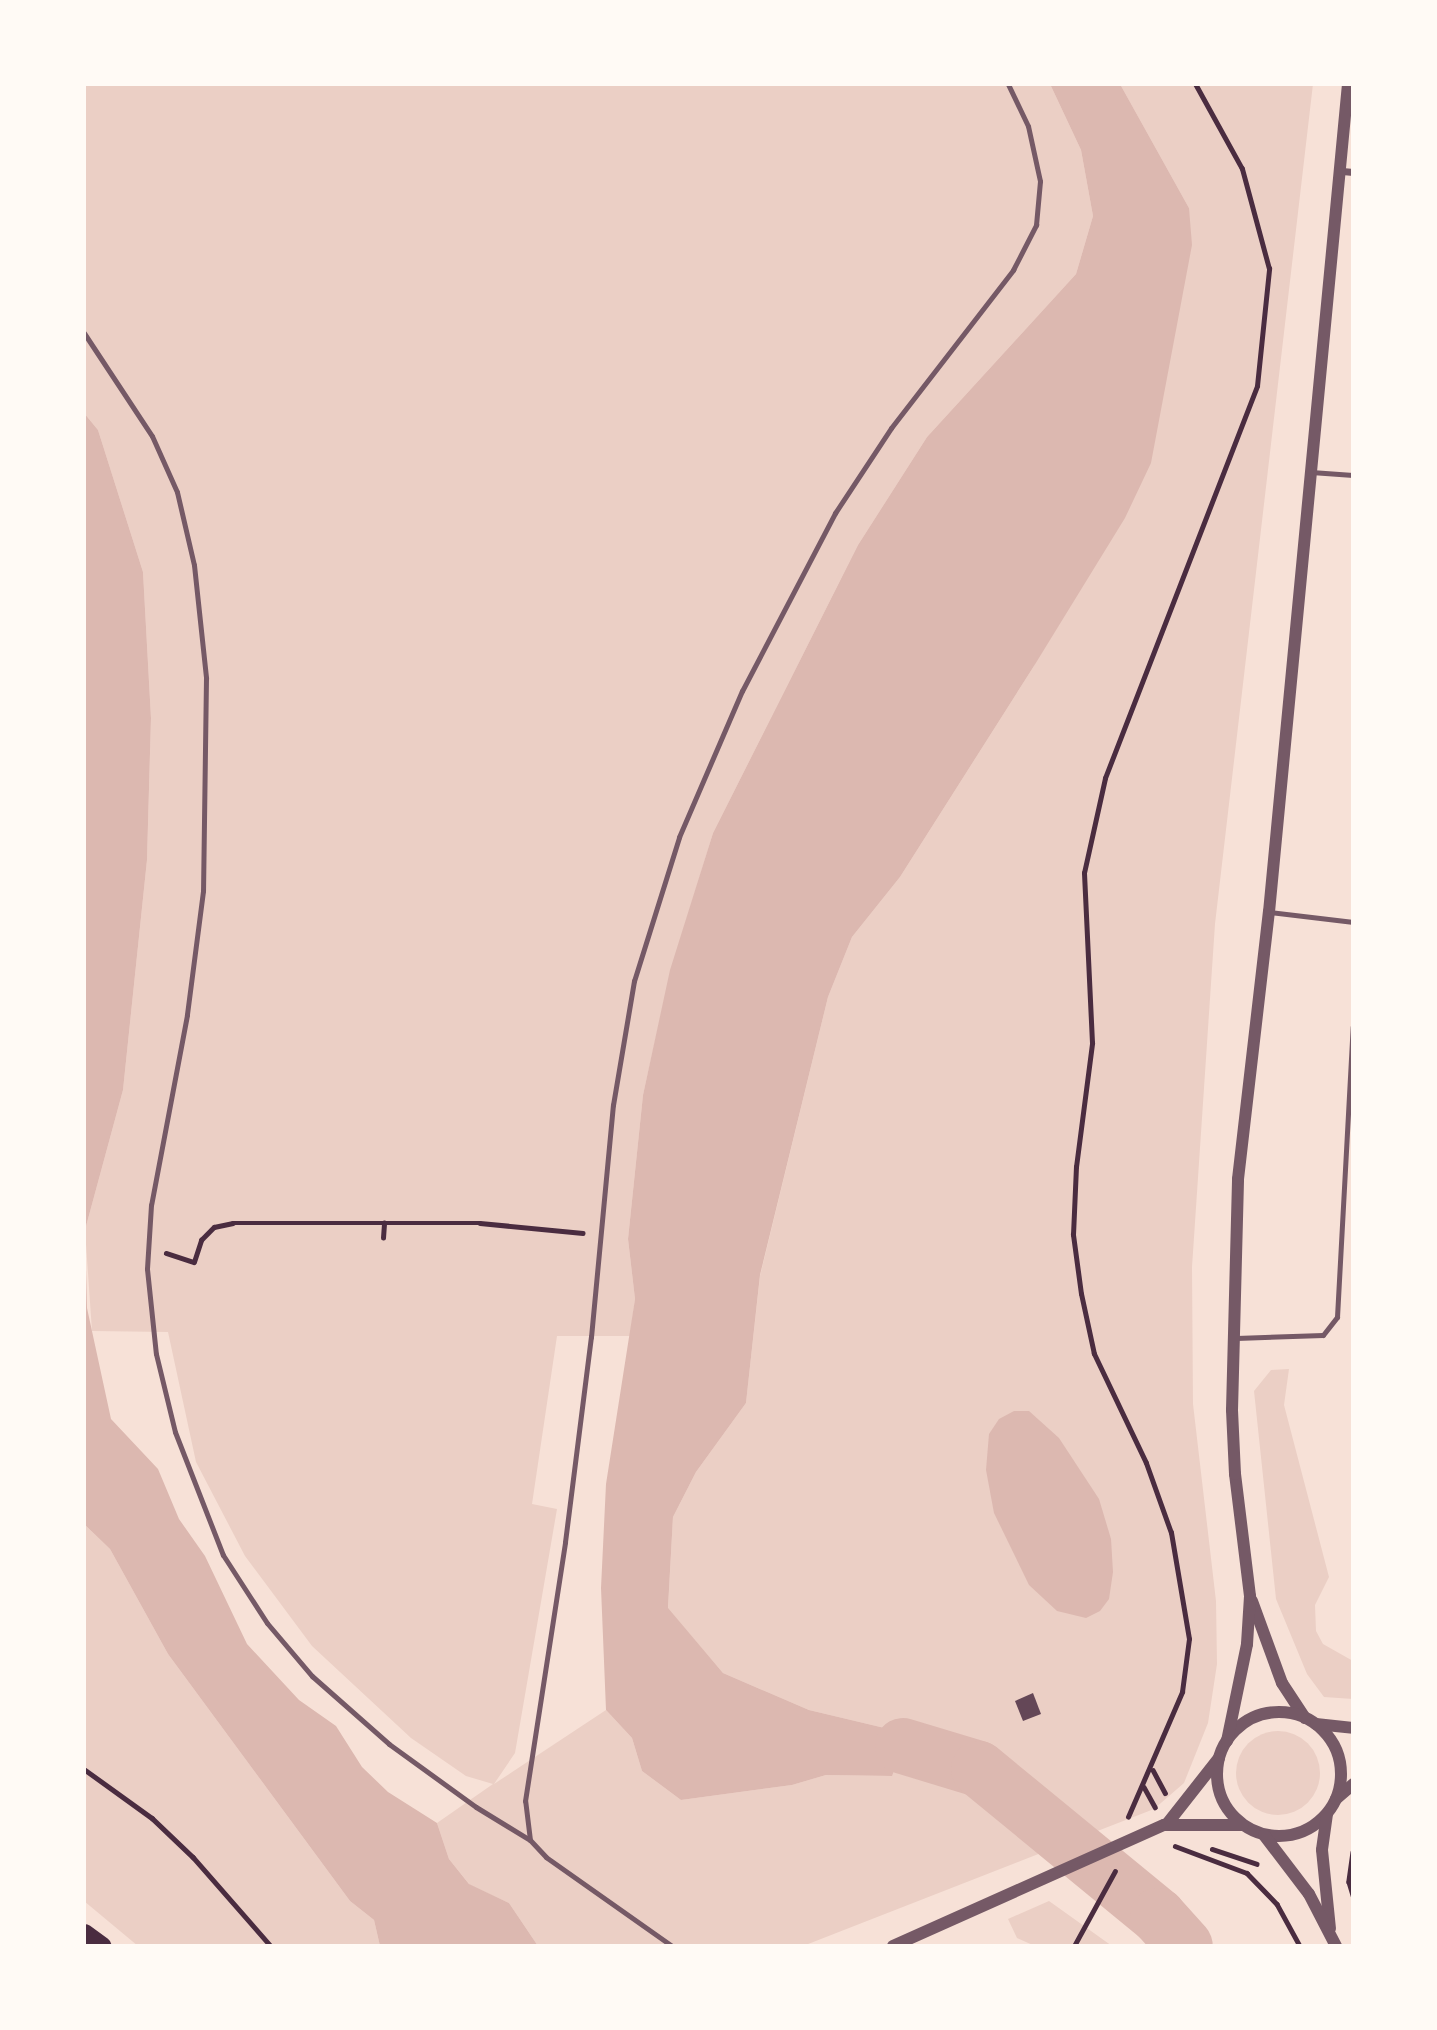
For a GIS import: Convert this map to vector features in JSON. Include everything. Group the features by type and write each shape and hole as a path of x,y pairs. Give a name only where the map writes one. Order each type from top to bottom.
{"highway":[{"path":"84,1935 94,1946"},
{"path":"84,1935 102,1946"}],"street":[{"path":"893,1946 1167,1824 1220,1758 1227,1741 1247,1644 1250,1596 1235,1474 1233,1339 1238,1178 1269,912 1310,472 1347,172 1348,84"},
{"path":"1250,1596 1282,1683 1336,1751 1340,1783 1326,1814 1322,1850 1334,1941"},
{"path":"1227,1741 1238,1728 1270,1713 1353,1728"},
{"path":"1220,1758 1221,1795 1243,1825"},
{"path":"1335,1799 1353,1784"},
{"path":"1264,1835 1298,1833 1326,1814"},
{"path":"1167,1824 1243,1825 1264,1835 1309,1894 1334,1941"}],"lane":[{"path":"530,1840 527,1774 565,1542 591,1337 598,1233 634,981 679,837 742,691 835,513 891,428 1013,270 1036,225 1040,181 1028,126 1008,84"},
{"path":"84,332 152,436 177,492 194,565 205,678 203,891 187,1015 151,1205 148,1248 156,1354 175,1432 223,1555 260,1612 312,1676 389,1744 476,1807 530,1840 570,1877 672,1946"},
{"path":"1310,472 1353,475"},
{"path":"1269,912 1353,922"},
{"path":"1233,1339 1323,1335 1337,1317 1353,1027"}],"path":[{"path":"1122,1828 1153,1769 1182,1692 1189,1639 1182,1583 1171,1532 1146,1463 1094,1354 1073,1235 1076,1167 1091,1043 1084,873 1105,778 1257,386 1269,269 1242,169 1195,84"},
{"path":"383,1238 384,1223"},
{"path":"148,1248 194,1262 201,1240 214,1227 480,1223 561,1234 598,1233"},
{"path":"84,1769 168,1834 271,1946"},
{"path":"1153,1769 1168,1800"},
{"path":"1144,1786 1157,1810"},
{"path":"1171,1840 1182,1853 1222,1863 1255,1880 1277,1904 1300,1946"},
{"path":"1195,1845 1242,1855 1262,1867"},
{"path":"1353,1852 1353,1895"},
{"path":"1074,1946 1122,1860"}],"shaded area":[{"path":"84,84 1050,84 1081,150 1093,216 1076,274 927,437 858,545 713,833 671,970 643,1095 628,1239 635,1299 630,1336 557,1336 532,1504 557,1509 515,1753 494,1784 606,1710 632,1738 642,1771 681,1800 792,1785 826,1775 892,1776 893,1730 809,1710 723,1673 668,1609 673,1517 696,1472 746,1403 760,1276 828,997 852,937 900,877 1034,666 1189,208 1120,84 1313,84 1215,924 1192,1267 1193,1404 1216,1601 1217,1664 1208,1723 1184,1783 1154,1809 803,1946 538,1946 509,1903 470,1885 449,1859 437,1823 493,1784 466,1776 411,1738 312,1646 245,1556 196,1462 168,1332 92,1331 85,1230 123,1090 147,860 151,718 143,572 98,430 84,413"},
{"path":"1050,84 1120,84 1189,208 1192,245 1151,463 1125,518 1034,666 900,877 852,937 828,997 760,1275 746,1403 696,1472 673,1517 668,1608 723,1673 809,1710 893,1730 903,1746 892,1776 826,1775 792,1785 681,1800 642,1771 632,1738 606,1710 601,1588 606,1484 635,1299 628,1239 643,1095 670,970 713,833 858,545 927,437 1076,274 1093,216 1081,150"},
{"path":"84,413 98,430 143,572 151,718 147,860 123,1090 85,1230 87,1308 111,1419 158,1469 179,1519 205,1556 247,1644 299,1700 336,1726 362,1767 388,1792 437,1823 449,1859 469,1884 509,1903 538,1946 380,1946 374,1920 350,1901 168,1654 110,1549 84,1524"},
{"path":"1289,1369 1284,1405 1329,1577 1315,1605 1316,1631 1323,1644 1353,1661 1353,1699 1324,1697 1307,1674 1276,1599 1254,1391 1271,1370"},
{"path":"1014,1411 1029,1411 1059,1438 1099,1499 1111,1539 1113,1572 1109,1599 1100,1611 1086,1618 1057,1611 1029,1585 994,1513 986,1470 989,1434 999,1419"},
{"path":"84,1524 110,1549 168,1654 350,1901 374,1920 380,1946 138,1946 84,1901"},
{"path":"1278,1731 1294,1734 1308,1743 1317,1757 1320,1773 1317,1789 1308,1803 1294,1812 1278,1815 1262,1812 1248,1803 1239,1789 1236,1773 1239,1757 1248,1743 1262,1734"},
{"path":"1049,1901 1112,1946 1035,1946 1017,1938 1008,1919"}],"building":[{"path":"1033,1693 1041,1714 1023,1721 1015,1701"}],"waterway":[{"path":"903,1746 979,1769 1158,1916 1185,1946"}]}
